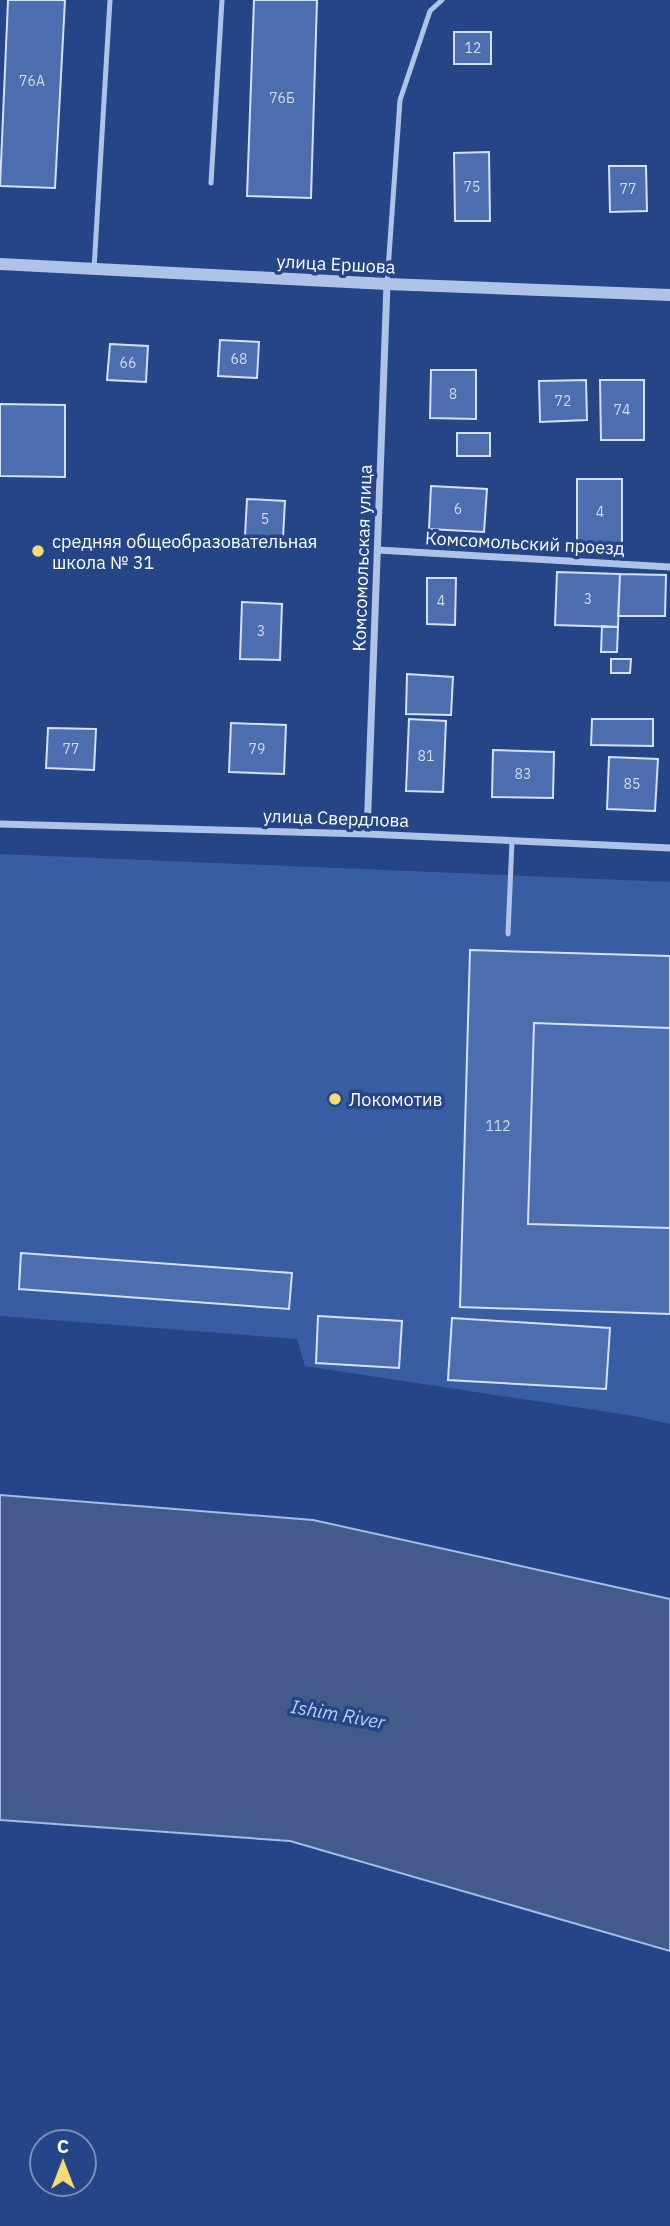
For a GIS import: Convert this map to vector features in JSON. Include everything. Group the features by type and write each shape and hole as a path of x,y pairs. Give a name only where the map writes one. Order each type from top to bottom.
{"street":[{"name":"улица Ершова","path":"0,264 670,295"},
{"name":"Комсомольская улица","path":"367,834 387,284"},
{"name":"Комсомольский проезд","path":"378,550 670,567"},
{"name":"улица Свердлова","path":"0,824 367,834 670,848"}],"lane":[{"path":"94,269 110,0"},
{"path":"211,183 222,0"},
{"path":"387,284 400,100 430,11 442,0"},
{"path":"508,934 512,841"}],"shaded area":[{"name":"Локомотив","path":"0,854 670,882 670,1424 634,1416 305,1366 297,1339 0,1316"}],"water":[{"name":"Ishim River","path":"0,1495 313,1520 670,1599 670,1951 290,1841 0,1820"}],"building":[{"path":"8,0 65,0 55,188 0,186"},
{"path":"254,0 317,0 311,198 247,196"},
{"path":"454,32 491,32 491,64 454,64"},
{"path":"489,152 490,221 455,221 454,153"},
{"path":"609,166 646,166 647,211 610,212"},
{"path":"220,340 259,342 257,378 218,376"},
{"path":"110,344 148,346 146,382 107,380"},
{"path":"431,370 476,370 476,419 430,418"},
{"path":"586,380 587,420 540,422 539,381"},
{"path":"600,380 644,380 644,440 601,440"},
{"path":"0,404 65,405 65,477 0,476"},
{"path":"457,433 490,433 490,456 457,456"},
{"path":"577,479 622,479 622,544 577,544"},
{"path":"431,486 487,489 484,532 429,529"},
{"path":"247,499 285,501 283,538 245,536"},
{"path":"557,572 620,574 618,627 555,625"},
{"path":"620,574 666,575 665,616 618,616"},
{"path":"427,578 456,578 455,625 427,624"},
{"path":"242,602 282,604 280,660 240,659"},
{"path":"602,626 618,627 617,652 601,652"},
{"path":"611,659 631,659 630,673 611,673"},
{"path":"407,674 453,677 451,715 406,714"},
{"path":"409,719 446,721 443,792 406,791"},
{"path":"592,719 653,719 653,746 591,745"},
{"path":"231,723 286,725 284,774 229,772"},
{"path":"48,728 96,729 94,770 46,768"},
{"path":"493,750 554,752 553,798 492,797"},
{"path":"609,757 658,759 655,811 607,809"},
{"path":"470,950 670,956 670,1028 534,1023 528,1224 670,1228 670,1314 460,1307"},
{"path":"534,1023 670,1028 670,1228 528,1224"},
{"path":"21,1253 292,1273 289,1309 19,1289"},
{"path":"318,1316 402,1321 399,1368 316,1363"},
{"path":"452,1318 610,1328 606,1389 448,1380"}],"place":[{"name":"средняя общеобразовательная школа № 31","path":"38,551"},
{"name":"Локомотив","path":"335,1099"}]}
